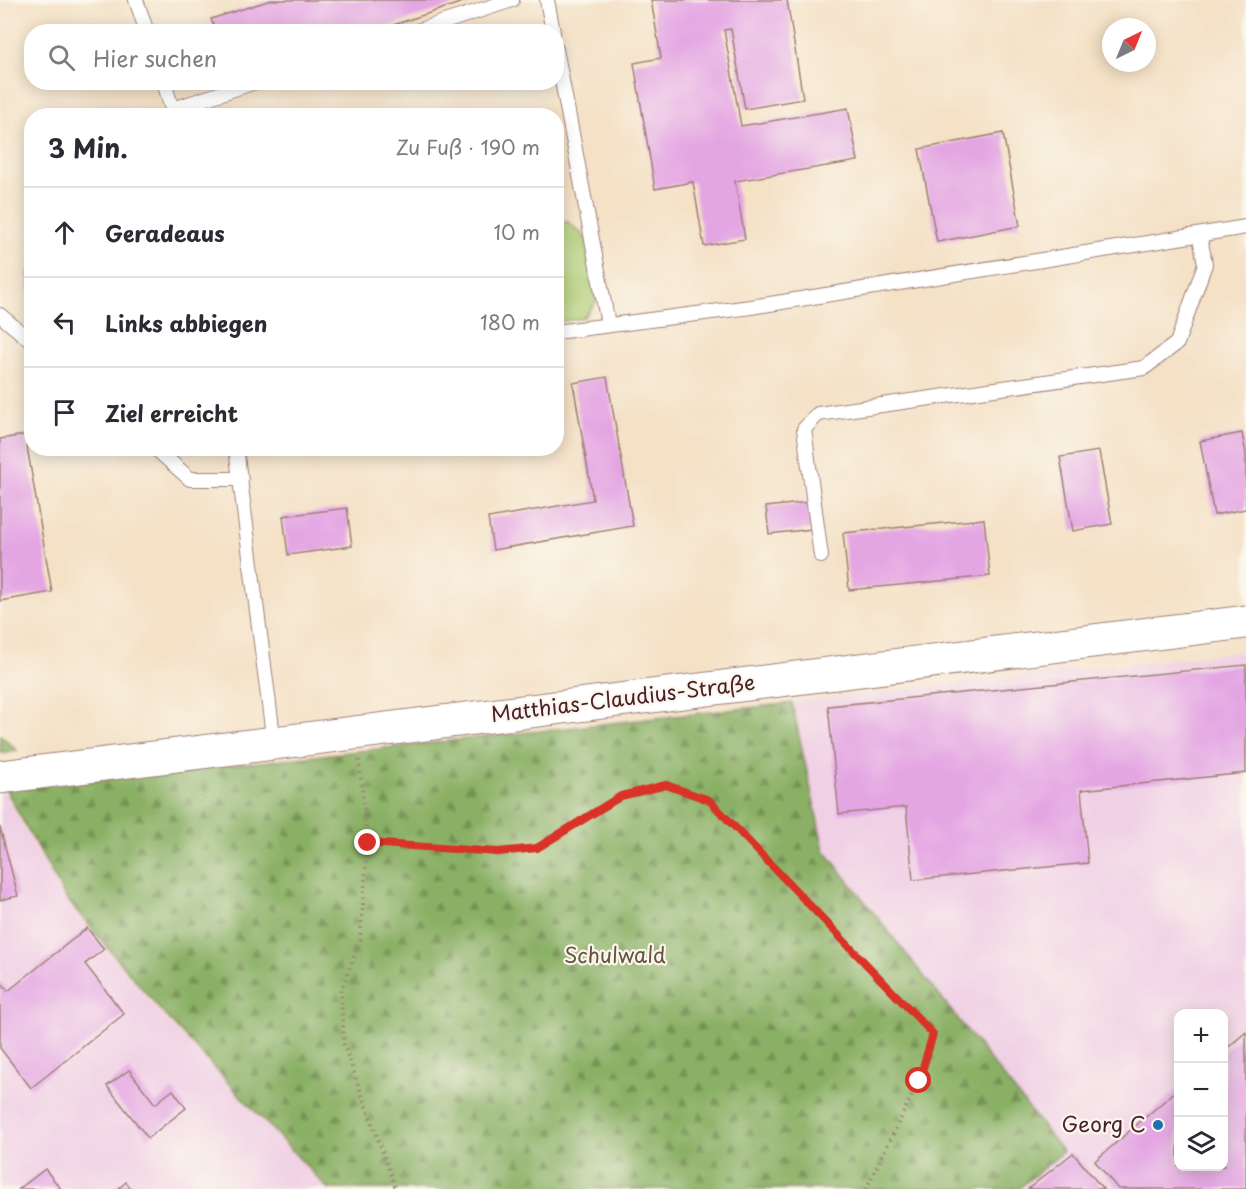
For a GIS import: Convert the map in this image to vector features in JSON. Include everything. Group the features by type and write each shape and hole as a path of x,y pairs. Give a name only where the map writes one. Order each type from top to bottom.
{"street":[{"name":"Matthias-Claudius-Straße","path":"0,777 1246,622"}],"lane":[{"path":"136,0 144,24"},
{"path":"438,24 512,0"},
{"path":"547,0 552,24"},
{"path":"167,90 173,108"},
{"path":"185,108 233,90"},
{"path":"564,90 608,324"},
{"path":"564,331 751,307 1246,228"},
{"path":"821,556 804,429 818,414 1143,368 1177,343 1205,264 1200,237"},
{"path":"0,315 24,335"},
{"path":"164,456 190,478 241,479"},
{"path":"237,456 273,743"}],"path":[{"path":"356,732 368,843 360,940 341,991 344,1045 396,1189"},
{"path":"368,843 498,852 537,848 621,796 666,785 709,800 933,1034 919,1081 866,1189"}],"shaded area":[{"path":"1246,651 1246,1189 1021,1189 1064,1152 825,850 793,702"},
{"path":"3,790 63,898 160,1013 326,1189 0,1189 0,791"}],"green space":[{"path":"564,222 568,222 586,238 596,302 583,318 564,321"},
{"name":"Schulwald","path":"792,703 824,850 1063,1152 1018,1189 328,1189 162,1012 65,897 6,790"},
{"path":"0,735 17,750 0,753"}],"building":[{"path":"271,0 469,0 396,24 213,24 211,19"},
{"path":"651,0 787,0 803,99 745,109 731,29 724,30 741,126 848,108 858,161 735,181 745,239 704,246 693,182 655,189 634,63 661,58"},
{"path":"1003,133 1020,226 937,242 919,149"},
{"path":"607,377 633,526 493,550 488,518 593,500 573,383"},
{"path":"1242,433 1246,453 1246,509 1214,515 1200,441"},
{"path":"24,435 24,456 29,456 52,592 0,601 0,439"},
{"path":"1099,451 1112,524 1073,531 1060,457"},
{"path":"809,502 812,529 769,534 766,507"},
{"path":"347,508 352,546 288,555 283,516"},
{"path":"984,519 990,576 849,590 843,533"},
{"path":"1246,665 1246,773 1081,790 1088,863 913,880 906,807 839,814 828,706"},
{"path":"0,827 18,896 0,900"},
{"path":"87,928 104,949 85,964 124,1014 31,1088 0,1048 0,981 8,991"},
{"name":"Georg C","path":"1246,1032 1246,1189 1118,1189 1095,1161 1174,1092 1174,1171 1228,1171 1228,1048"},
{"path":"129,1070 155,1104 173,1090 186,1108 148,1138 107,1086"},
{"path":"1073,1153 1103,1189 1028,1189"},
{"path":"45,1169 61,1189 19,1189"},
{"path":"126,1182 131,1189 118,1189"}],"place":[{"name":"Georg C","path":"1158,1125"}],"route":[{"path":"368,843 498,852 537,848 621,796 666,785 709,800 933,1034 919,1081"}]}
